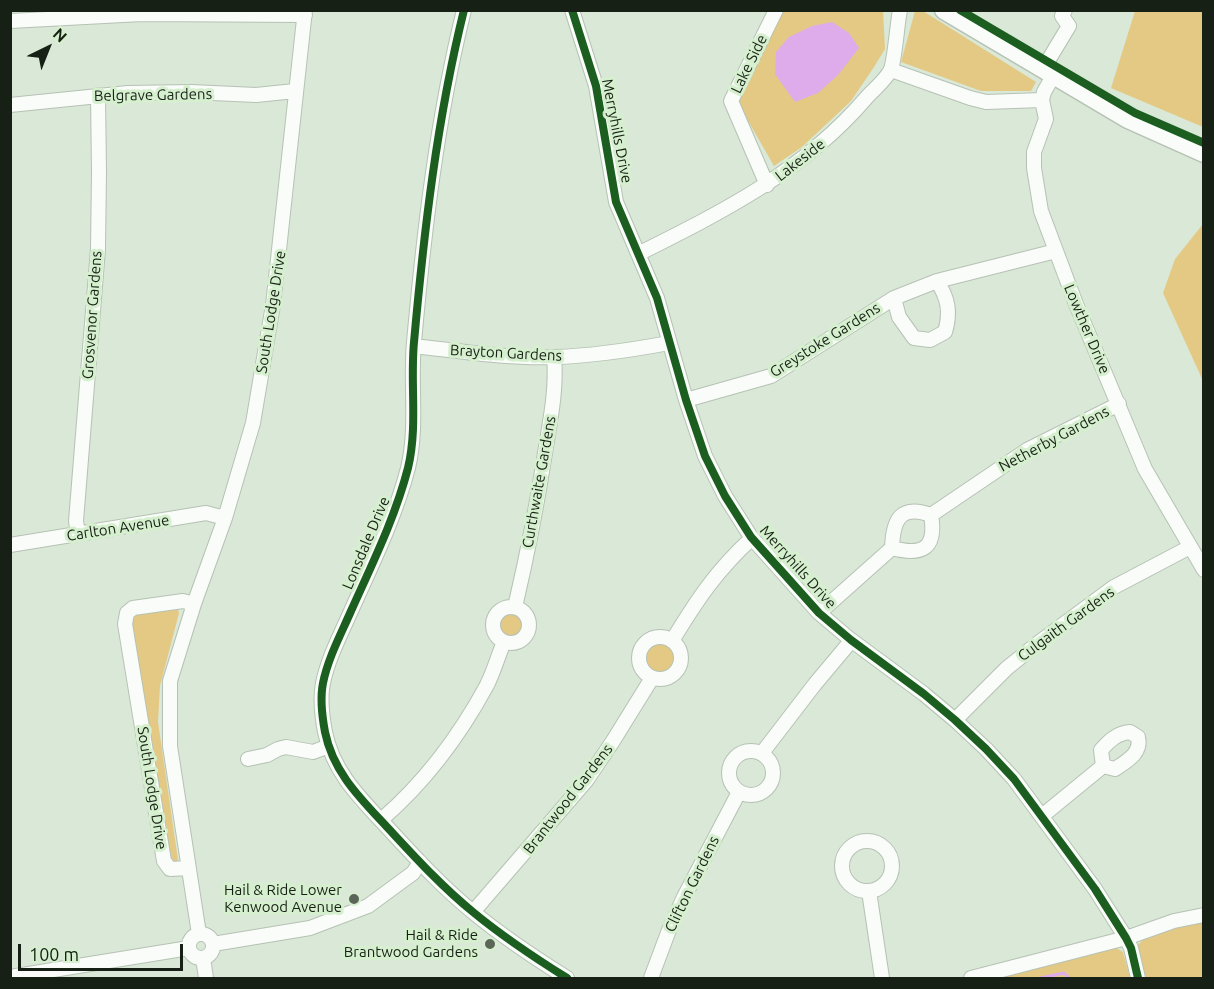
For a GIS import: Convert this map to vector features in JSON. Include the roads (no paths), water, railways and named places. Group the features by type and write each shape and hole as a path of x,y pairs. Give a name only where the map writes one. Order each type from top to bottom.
{"main road":[{"path":"944,10 1128,118 1203,153"}],"street":[{"name":"Lonsdale Drive","path":"464,10 445,99 425,237 414,346 414,425 408,465 398,503 333,651 323,682 322,711 329,746 337,767 348,784 381,820 420,862 473,912 567,978"},
{"name":"Merryhills Drive","path":"572,10 596,86 616,201 657,298 686,400 705,456 725,496 752,538 819,613 852,641 924,694 986,749 1042,816 1095,889 1131,948 1138,978"},
{"name":"Lake Side","path":"767,185 731,101 776,10"},
{"path":"900,10 891,70 986,102 1042,100"},
{"name":"Lowther Drive","path":"1065,10 1062,16 1069,26 1048,72 1042,100 1046,119 1034,152 1034,168 1041,211 1145,468 1203,570"},
{"path":"10,21 142,14 305,13"},
{"name":"South Lodge Drive","path":"199,934 170,746 170,681 194,604 225,518 253,423 273,305 288,187 295,91 305,13"},
{"name":"Lakeside","path":"638,254 767,185 810,154 849,119 891,70"},
{"name":"Belgrave Gardens","path":"10,105 98,95 161,92 256,95 295,91"},
{"name":"Grosvenor Gardens","path":"78,534 75,521 98,249 98,95"},
{"name":"Greystoke Gardens","path":"686,400 771,376 894,298 937,281 1056,251"},
{"name":"Greystoke Gardens","path":"894,298 899,317 914,338 930,340 945,332 950,316 944,291 937,281"},
{"name":"Brayton Gardens","path":"414,346 487,354 554,357 620,352 669,343"},
{"name":"Curthwaite Gardens","path":"515,607 529,549 555,391 554,357"},
{"name":"Netherby Gardens","path":"931,515 1027,450 1119,404"},
{"path":"819,613 892,548 894,525 898,518 903,514 916,511 931,515 933,527 931,538 925,547 915,552 892,548"},
{"name":"Carlton Avenue","path":"10,545 206,513 225,518"},
{"path":"672,641 702,591 720,569 752,538"},
{"name":"Culgaith Gardens","path":"955,720 1007,668 1080,613 1114,588 1190,547"},
{"name":"South Lodge Drive","path":"189,868 170,869 164,861 125,624 127,613 133,608 183,602 194,604"},
{"path":"504,607 515,607 524,612 529,628 524,637 515,643 504,642 495,635 493,619 504,607"},
{"path":"665,638 672,641 679,652 679,665 672,675 659,679 652,678 646,674 639,662 641,648 651,639 665,638"},
{"path":"762,753 815,684 852,641"},
{"path":"381,820 430,768 460,730 488,682 504,642"},
{"name":"Brantwood Gardens","path":"473,912 593,772 652,678"},
{"path":"248,759 267,755 286,747 313,752 329,746"},
{"path":"747,751 762,753 768,758 774,771 771,785 753,796 739,792 730,780 730,765 740,754 747,751"},
{"path":"1042,816 1102,766"},
{"name":"Clifton Gardens","path":"651,978 669,930 739,792"},
{"path":"213,944 310,928 368,906 413,873 420,862"},
{"path":"869,891 882,978"},
{"path":"971,978 1126,938 1201,913"},
{"path":"199,934 208,936 213,944 210,954 203,958 194,955 189,948 191,939 199,934"},
{"path":"10,977 189,948"},
{"path":"203,958 206,978"}],"waterway":[{"path":"1040,978 1064,973 1069,978"}],"place":[{"name":"Hail & Ride Lower Kenwood Avenue","path":"354,899"},
{"name":"Hail & Ride Brantwood Gardens","path":"490,944"}]}
